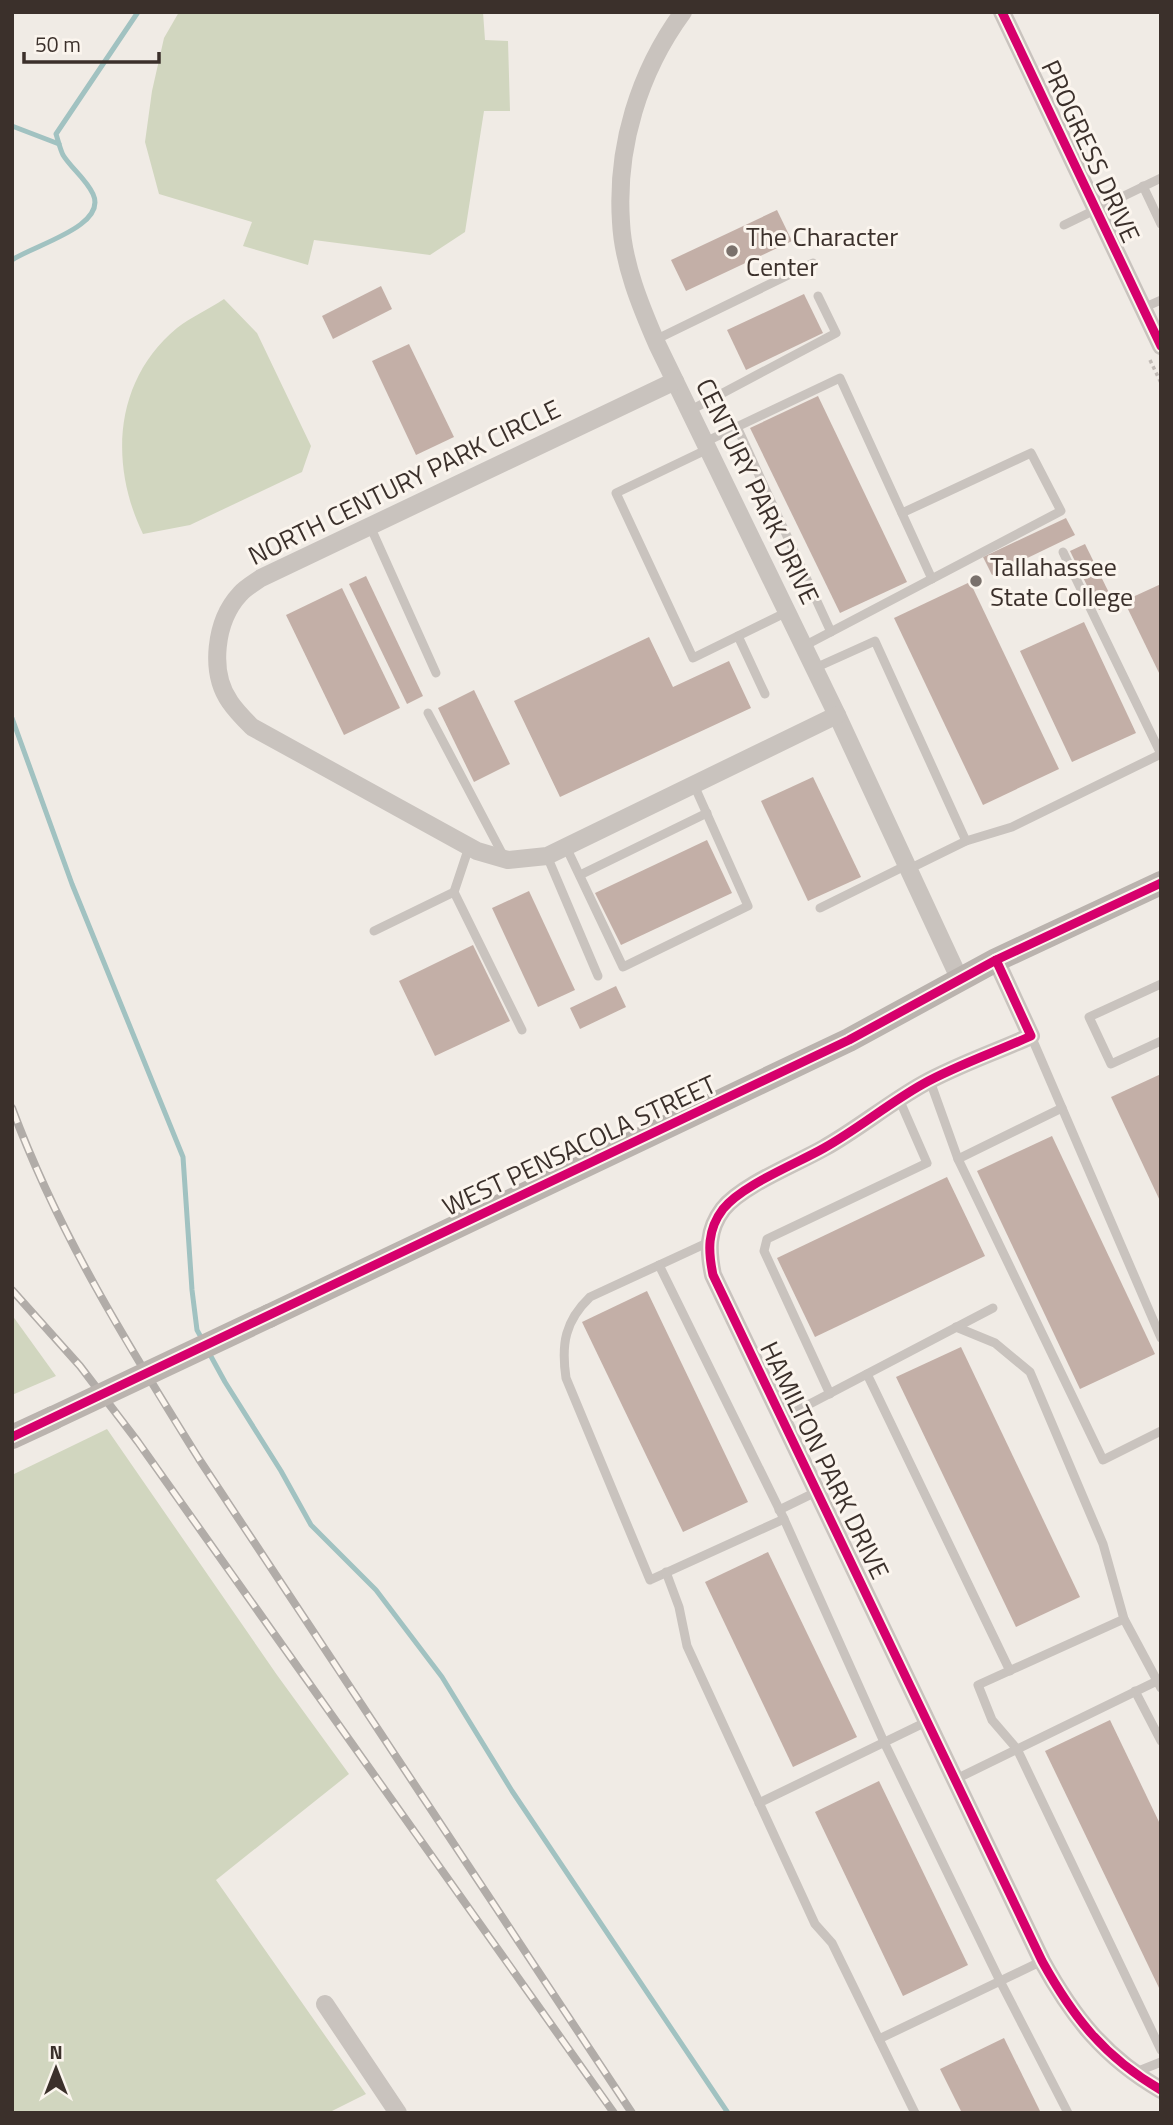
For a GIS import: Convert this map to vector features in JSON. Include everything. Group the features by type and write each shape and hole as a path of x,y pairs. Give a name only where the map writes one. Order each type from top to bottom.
{"main road":[{"name":"WEST PENSACOLA STREET","path":"12,1437 849,1040 996,961 1161,884"}],"street":[{"name":"CENTURY PARK DRIVE","path":"684,12 660,47 632,115 624,152 620,195 621,224 637,294 655,340 815,668 960,980"},
{"name":"PROGRESS DRIVE","path":"1002,12 1161,346"},
{"name":"NORTH CENTURY PARK CIRCLE","path":"469,846 252,727 230,703 221,680 218,649 222,625 240,593 261,578 675,381"},
{"path":"469,846 500,858 518,861 547,856 837,715"},
{"path":"709,1242 716,1220 738,1194 826,1146 930,1081 1031,1036 996,961"},
{"name":"HAMILTON PARK DRIVE","path":"709,1242 713,1275 1042,1961 1073,2014 1096,2041 1134,2073 1161,2090"},
{"path":"325,2004 398,2113"}],"lane":[{"path":"1064,225 1161,178"},
{"path":"1143,186 1161,224"},
{"path":"655,340 813,263"},
{"path":"689,411 836,333 818,296"},
{"path":"1143,308 1161,300"},
{"path":"787,612 693,658 616,493 737,427 840,378 932,579"},
{"path":"737,427 831,632"},
{"path":"804,646 1061,511 1031,453 902,513"},
{"path":"370,526 436,673"},
{"path":"820,908 966,841 1012,827 1161,754 1158,743 1063,552"},
{"path":"738,636 765,694"},
{"path":"815,668 875,641 966,841"},
{"path":"428,713 500,858"},
{"path":"566,847 623,967 748,906 694,785"},
{"path":"580,875 707,813"},
{"path":"469,846 454,892 522,1030"},
{"path":"547,856 598,976"},
{"path":"374,931 454,892"},
{"path":"1161,984 1089,1017 1111,1064 1161,1041"},
{"path":"1031,1036 1161,1338"},
{"path":"930,1081 958,1159 1103,1460 1161,1431"},
{"path":"830,1394 764,1251 767,1239 927,1163 899,1100"},
{"path":"958,1159 1062,1108"},
{"path":"709,1242 590,1297 575,1312 565,1339 563,1357 566,1378 650,1580 784,1519"},
{"path":"659,1265 784,1519 884,1742 1000,1981 1068,2113"},
{"path":"781,1419 993,1308"},
{"path":"954,1780 1135,1691 1159,1685 1124,1619 1103,1544 1030,1372 995,1343 956,1327"},
{"path":"867,1374 1010,1671"},
{"path":"779,1510 816,1492"},
{"path":"666,1572 680,1608 687,1646 759,1803 815,1924 832,1944 915,2113"},
{"path":"1124,1619 978,1685 992,1720 1017,1749 1161,2050"},
{"path":"1135,1691 1161,1741"},
{"path":"759,1803 926,1722"},
{"path":"879,2039 1042,1961"},
{"path":"1134,2073 1161,2062"}],"green space":[{"path":"179,12 483,12 485,40 508,41 510,111 484,111 465,232 430,255 314,240 308,265 243,246 252,222 159,194 145,142 152,91 164,38"},
{"path":"224,299 257,333 311,446 302,472 190,525 143,534 125,480 122,452 124,424 130,398 140,372 156,349 182,324"},
{"path":"12,1315 56,1376 12,1395"},
{"path":"107,1429 349,1774 216,1880 366,2094 328,2113 12,2113 12,1475"}],"building":[{"name":"The Character Center","path":"777,210 792,241 686,291 671,260"},
{"path":"381,286 392,309 333,339 322,316"},
{"path":"804,294 823,333 746,370 727,330"},
{"path":"409,344 454,437 416,455 372,361"},
{"path":"818,396 907,582 840,613 750,428"},
{"path":"1066,518 1075,535 992,575 983,557"},
{"path":"1085,544 1114,603 1099,610 1070,551"},
{"path":"366,576 423,696 407,704 349,584"},
{"path":"970,582 1059,769 983,805 894,618"},
{"path":"1161,584 1161,677 1124,601"},
{"path":"342,588 400,708 344,735 286,615"},
{"path":"1084,622 1136,733 1072,762 1020,651"},
{"path":"649,637 673,687 729,661 751,708 560,797 514,701"},
{"path":"474,690 510,764 474,782 438,708"},
{"path":"813,777 861,877 808,901 761,801"},
{"path":"707,840 732,893 621,945 595,893"},
{"path":"529,891 575,990 538,1007 492,908"},
{"path":"473,945 510,1021 435,1056 399,981"},
{"path":"616,986 626,1007 580,1029 570,1008"},
{"path":"1161,1074 1161,1203 1111,1097"},
{"path":"1052,1136 1155,1354 1080,1389 977,1171"},
{"path":"947,1177 985,1256 815,1337 777,1258"},
{"path":"647,1291 748,1502 683,1532 582,1322"},
{"path":"961,1347 1080,1597 1016,1627 896,1377"},
{"path":"768,1552 857,1737 793,1767 705,1582"},
{"path":"1110,1720 1161,1826 1161,1992 1045,1751"},
{"path":"879,1781 968,1965 903,1996 815,1812"},
{"path":"1004,2038 1041,2113 962,2113 940,2069"}],"waterway":[{"path":"12,260 66,233 90,216 95,205 93,194 63,155 56,134 138,12"},
{"path":"12,126 59,144"},
{"path":"12,718 72,884 183,1157 192,1290 197,1330 202,1339"},
{"path":"208,1351 311,1525 376,1590 442,1677 512,1791 728,2113"}],"railway":[{"path":"12,1108 30,1154 73,1244 121,1332 173,1417 632,2113"},
{"path":"12,1290 80,1366 138,1442 614,2113"}],"cycle path":[{"path":"1002,12 1161,346"},
{"path":"12,1437 849,1040 996,960 1161,883"},
{"path":"996,960 1031,1036 923,1084 837,1141 743,1192 723,1209 714,1225 710,1241 711,1266 1042,1961 1078,2018 1092,2034 1123,2064 1161,2090"}],"place":[{"name":"The Character Center","path":"732,251"},
{"name":"Tallahassee State College","path":"976,581"}]}
